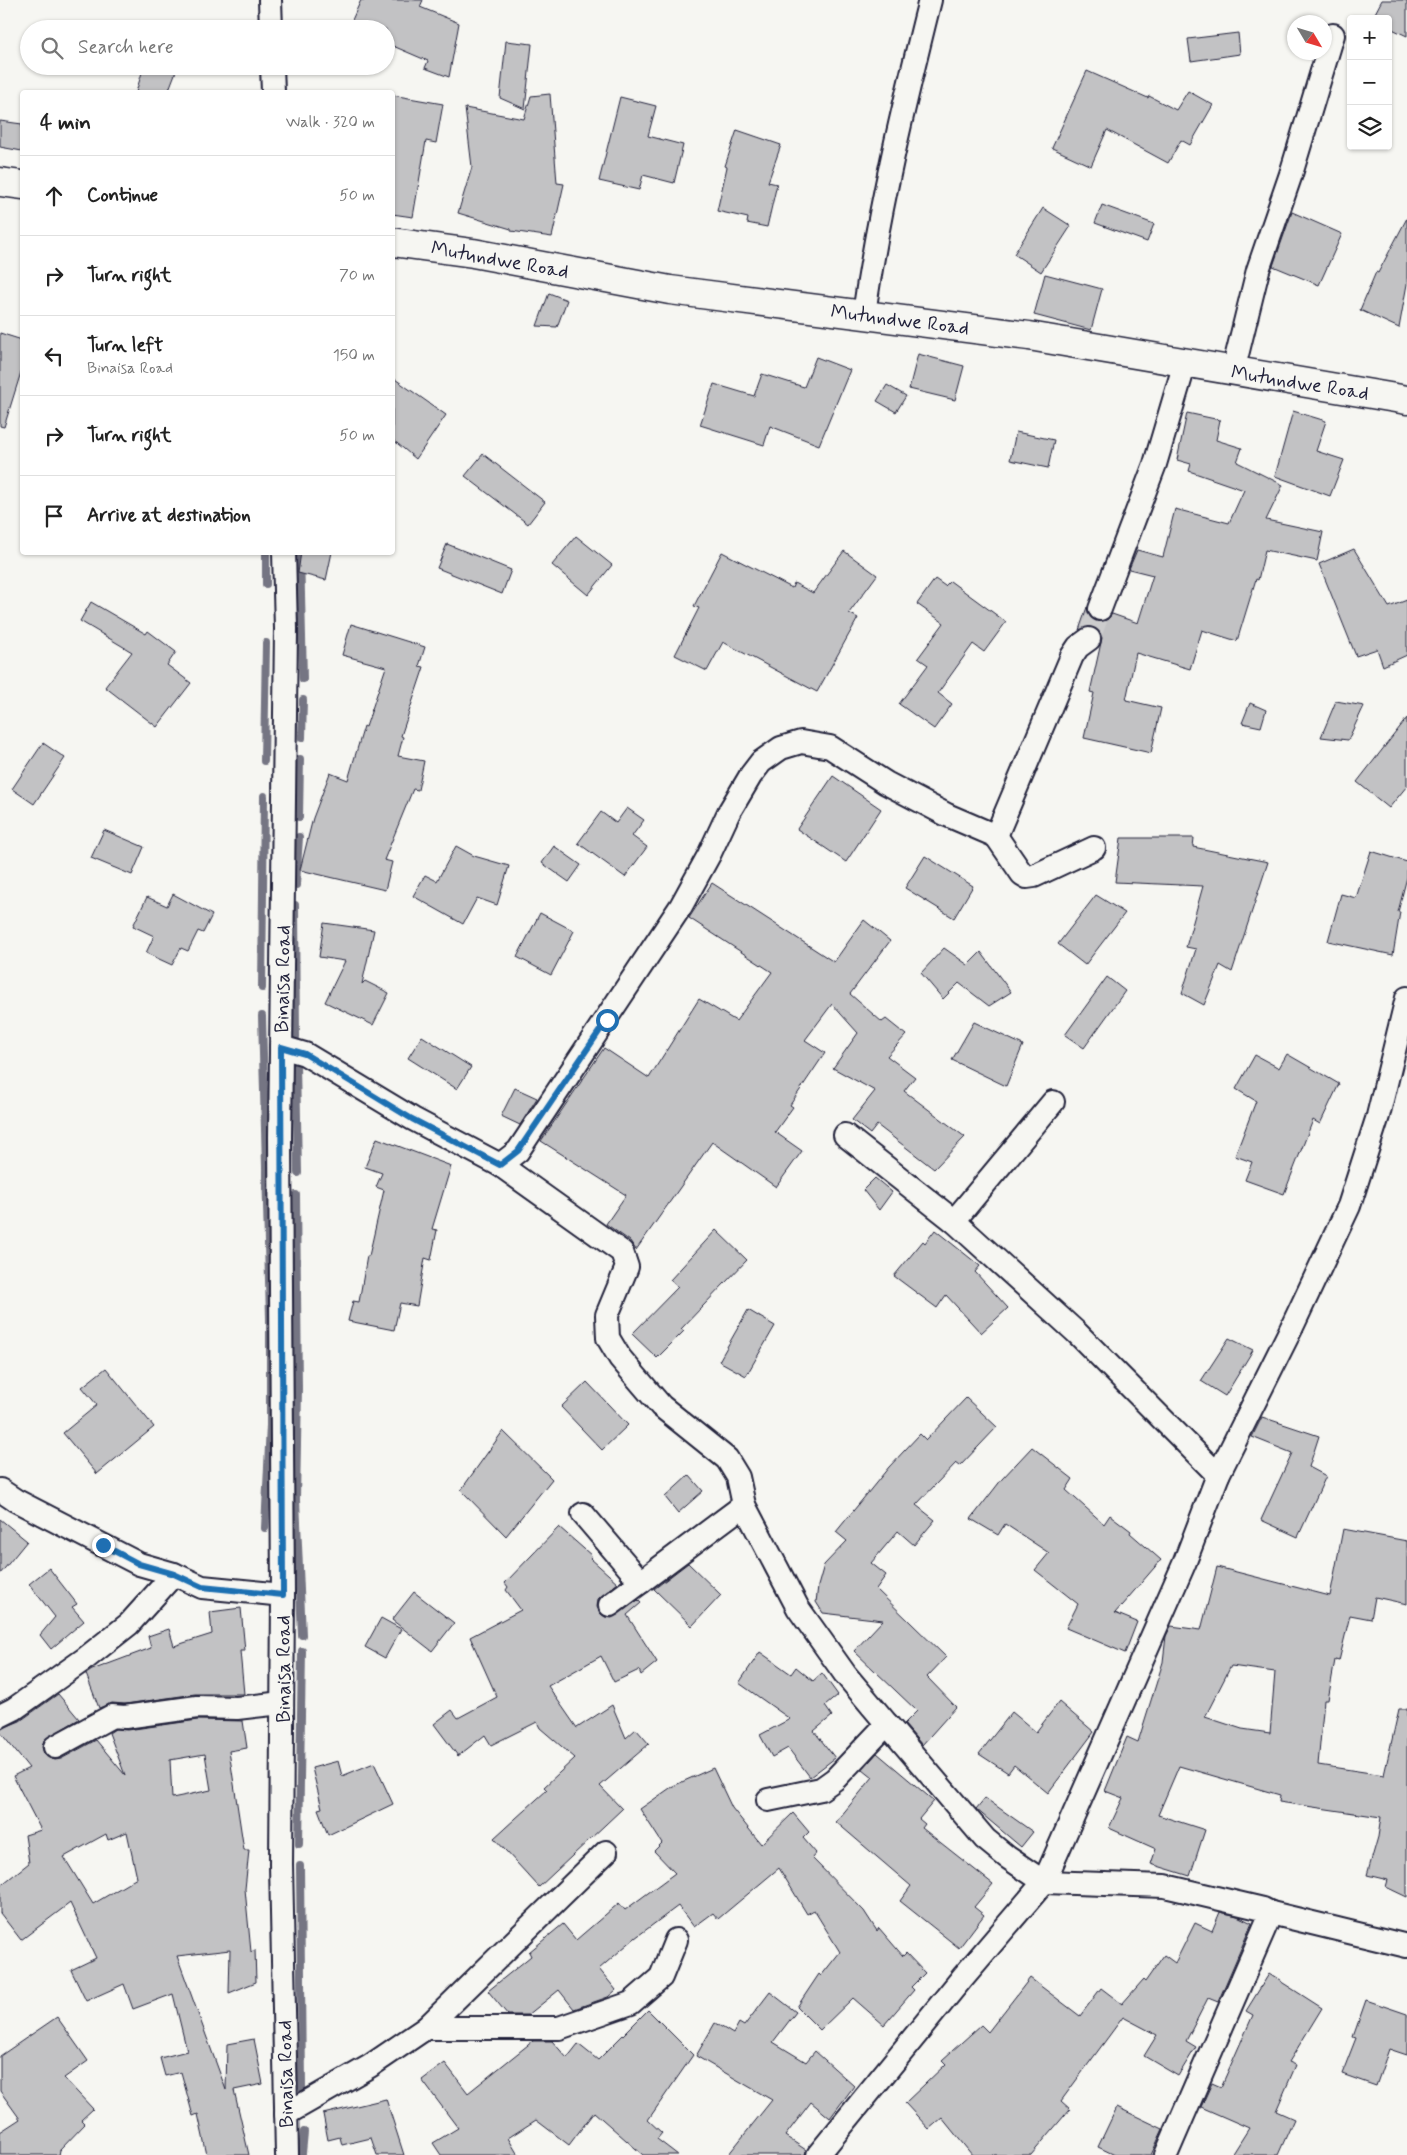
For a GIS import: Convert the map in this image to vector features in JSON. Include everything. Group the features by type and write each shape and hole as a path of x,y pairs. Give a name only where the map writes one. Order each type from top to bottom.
{"main road":[{"path":"0,182 20,186"},
{"name":"Mutundwe Road","path":"395,242 473,252 670,290 1030,336 1407,400"}],"street":[{"path":"270,0 271,20"},
{"path":"864,314 873,249 930,0"},
{"path":"1233,371 1258,270 1291,174 1325,60"},
{"path":"272,75 272,90"},
{"path":"1100,610 1155,464 1185,363"},
{"name":"Binaisa Road","path":"284,555 286,629 281,1047 283,1595 281,1864 286,2155"},
{"path":"996,836 1072,656 1078,647 1088,639"},
{"path":"500,1165 518,1151 681,906 709,855 729,812 761,762 781,748 802,742 830,748 895,788 947,815 996,836 1022,874 1027,877 1034,876 1094,848"},
{"path":"818,2155 962,1977 1044,1882 1184,1564 1218,1475 1291,1329 1349,1206 1378,1116 1407,998"},
{"path":"281,1047 305,1054 412,1119 500,1165 622,1252 628,1267 607,1315 608,1338 620,1358 661,1406 727,1460 738,1477 744,1506 798,1608 845,1674 985,1839 1008,1858 1044,1882 1165,1886 1407,1946"},
{"path":"954,1221 1053,1102"},
{"path":"845,1135 954,1221 1077,1334 1218,1475"},
{"path":"5,1498 139,1564 174,1574 202,1587 283,1595"},
{"path":"610,1605 744,1506"},
{"path":"583,1514 641,1582"},
{"path":"0,1716 14,1709 130,1624 174,1574"},
{"path":"55,1747 112,1716 125,1717 197,1707 237,1708 282,1703"},
{"path":"768,1800 821,1789 835,1778 887,1724"},
{"path":"286,2114 370,2066 426,2028 606,1852"},
{"path":"1166,2155 1271,1913"},
{"path":"426,2028 559,2028 631,2002 661,1977 676,1940"}],"building":[{"path":"361,0 423,0 420,7 459,23 449,77 425,68 428,61 395,47 395,20 352,20"},
{"path":"1382,0 1407,0 1407,36 1392,29 1392,15 1374,15"},
{"path":"1238,33 1240,54 1191,61 1188,39"},
{"path":"506,41 532,44 525,109 500,98"},
{"path":"1087,71 1148,98 1149,96 1176,110 1188,91 1213,105 1190,145 1181,140 1168,163 1107,130 1091,166 1052,148"},
{"path":"141,75 175,75 169,90 137,90"},
{"path":"550,94 557,183 564,184 552,237 511,231 511,229 458,213 472,167 465,108 524,119 531,96"},
{"path":"395,96 443,104 436,143 426,141 413,217 395,214"},
{"path":"620,97 656,106 648,136 683,145 674,183 643,175 639,190 599,181"},
{"path":"0,121 20,124 20,151 0,147"},
{"path":"737,130 781,145 768,182 777,184 767,227 747,223 748,218 717,211 727,167 725,166"},
{"path":"1102,205 1154,224 1147,242 1095,223"},
{"path":"1043,208 1071,226 1041,272 1014,254"},
{"path":"1292,212 1342,234 1319,285 1273,266"},
{"path":"1407,218 1407,284 1399,328 1360,310 1376,272 1378,273"},
{"path":"1045,274 1102,289 1091,330 1034,315"},
{"path":"549,293 567,300 557,327 537,326"},
{"path":"0,333 20,339 20,375 4,427 0,426"},
{"path":"918,354 964,366 955,400 909,389"},
{"path":"816,357 850,370 819,445 770,426 764,445 700,425 714,384 754,396 762,374 804,387"},
{"path":"395,379 446,415 416,459 395,442"},
{"path":"887,385 906,396 896,412 877,401"},
{"path":"1293,411 1326,421 1316,451 1344,460 1330,496 1275,476"},
{"path":"1187,413 1220,420 1216,440 1242,448 1237,462 1283,485 1266,520 1323,532 1317,561 1265,550 1258,580 1256,579 1237,641 1202,630 1190,669 1136,653 1126,700 1161,708 1151,753 1084,738 1094,693 1090,692 1102,638 1100,632 1094,627 1087,626 1079,630 1087,607 1090,617 1096,621 1102,622 1112,614 1138,623 1153,575 1129,569 1137,550 1163,557 1175,509 1229,523 1244,490 1189,471 1191,464 1177,460"},
{"path":"1016,432 1054,440 1048,468 1010,460"},
{"path":"483,454 545,502 528,524 465,476"},
{"path":"576,536 612,565 588,595 552,565"},
{"path":"447,544 511,570 502,594 437,568"},
{"path":"1354,549 1389,607 1407,600 1407,655 1383,666 1377,649 1356,656 1319,564"},
{"path":"844,551 877,575 849,613 858,618 817,692 723,642 707,671 675,655 699,608 694,606 722,552 792,588 794,583 813,593"},
{"path":"301,555 331,555 326,580 298,573"},
{"path":"935,579 945,586 950,581 1006,622 984,652 973,644 938,693 952,704 934,729 899,704 928,665 918,658 944,623 917,604"},
{"path":"91,602 146,634 148,631 176,652 167,665 191,683 157,727 105,687 132,652 80,621"},
{"path":"351,624 425,647 419,666 424,667 401,736 403,737 398,756 424,761 418,790 413,789 384,860 392,862 385,890 300,870 313,818 330,773 348,780 364,726 366,727 386,667 342,655"},
{"path":"1336,701 1364,706 1348,740 1321,737"},
{"path":"1250,703 1266,710 1261,727 1242,723"},
{"path":"1407,718 1407,786 1389,808 1357,782"},
{"path":"43,743 65,758 34,804 12,789"},
{"path":"833,776 881,809 846,862 797,829"},
{"path":"627,808 644,820 632,836 647,847 625,877 578,843 601,812 616,823"},
{"path":"104,830 144,847 132,875 91,858"},
{"path":"1121,838 1194,838 1193,847 1268,862 1232,972 1220,965 1204,1005 1182,993 1196,949 1186,947 1203,886 1115,882"},
{"path":"456,846 474,856 509,866 497,905 477,898 463,924 413,896 425,875 437,881"},
{"path":"554,846 581,865 569,882 542,863"},
{"path":"1371,851 1407,862 1407,877 1398,912 1400,912 1393,955 1328,941 1341,894 1356,898"},
{"path":"925,856 973,886 954,918 905,888"},
{"path":"712,883 834,962 864,920 890,941 850,994 882,1022 886,1019 906,1035 887,1056 915,1077 904,1091 965,1137 934,1169 877,1125 870,1134 852,1120 875,1091 833,1068 858,1033 832,1004 805,1040 825,1053 790,1105 793,1107 775,1132 802,1151 776,1187 712,1142 636,1250 630,1241 606,1224 626,1195 541,1141 604,1048 649,1078 699,999 736,1021 772,972 689,918"},
{"path":"173,894 212,915 203,933 198,931 188,951 181,948 172,965 146,953 154,936 133,926 147,897 167,906"},
{"path":"1096,895 1125,913 1085,965 1058,944"},
{"path":"540,913 574,931 551,975 517,957"},
{"path":"324,923 374,930 362,984 365,981 389,993 373,1025 325,1002 345,961 319,957"},
{"path":"944,948 968,965 981,952 1011,992 989,1006 959,983 943,999 921,973"},
{"path":"1107,977 1125,991 1084,1048 1065,1035"},
{"path":"974,1022 1023,1045 1006,1086 952,1060"},
{"path":"422,1036 471,1067 457,1089 408,1058"},
{"path":"1287,1054 1339,1084 1320,1124 1313,1120 1284,1194 1245,1180 1252,1162 1235,1156 1256,1101 1236,1089 1255,1055 1279,1068"},
{"path":"515,1088 537,1098 520,1125 501,1116"},
{"path":"377,1138 451,1166 432,1229 437,1230 431,1260 425,1258 417,1306 400,1303 394,1330 348,1321 353,1301 359,1302 367,1256 369,1256 384,1190 376,1187 382,1173 365,1167"},
{"path":"875,1178 892,1192 879,1210 863,1190"},
{"path":"716,1230 747,1260 681,1329 684,1331 657,1358 632,1334 678,1287 670,1280"},
{"path":"935,1230 980,1266 975,1272 1008,1308 981,1333 946,1295 937,1308 894,1276 923,1241 925,1243"},
{"path":"748,1310 775,1326 746,1376 719,1361"},
{"path":"1229,1338 1253,1350 1225,1396 1201,1381"},
{"path":"106,1368 154,1427 97,1474 63,1433 97,1405 82,1387"},
{"path":"587,1382 628,1425 602,1450 561,1407"},
{"path":"966,1398 997,1427 960,1466 956,1463 916,1505 935,1520 914,1545 898,1531 871,1563 886,1575 876,1589 946,1657 927,1677 956,1707 922,1745 904,1724 917,1711 854,1651 883,1620 823,1613 816,1602 818,1586 824,1565 847,1541 836,1532 889,1467 920,1434 926,1440"},
{"path":"1262,1417 1319,1436 1309,1467 1326,1476 1298,1537 1261,1520 1292,1453 1252,1437"},
{"path":"503,1431 552,1479 506,1536 461,1490"},
{"path":"1032,1447 1073,1479 1066,1490 1104,1524 1110,1515 1131,1531 1130,1533 1161,1560 1115,1613 1137,1622 1125,1653 1066,1628 1078,1604 1035,1570 1049,1553 1005,1524 998,1535 971,1519 1002,1479"},
{"path":"689,1475 703,1491 678,1513 665,1497"},
{"path":"0,1519 27,1541 0,1574"},
{"path":"559,1527 592,1556 590,1558 618,1583 598,1599 597,1607 600,1613 605,1617 612,1618 638,1600 641,1603 627,1615 657,1662 641,1675 639,1670 614,1682 601,1656 548,1686 577,1728 612,1705 626,1738 636,1729 649,1744 600,1786 622,1809 539,1887 494,1838 547,1790 544,1787 575,1758 540,1728 537,1722 491,1745 485,1735 458,1756 434,1724 452,1710 458,1718 497,1697 470,1637 521,1610 506,1590 508,1587 505,1583"},
{"path":"1343,1529 1407,1541 1407,1604 1375,1597 1371,1619 1350,1615 1339,1661 1335,1660 1328,1700 1324,1700 1318,1765 1384,1775 1399,1709 1407,1709 1407,1897 1386,1887 1388,1880 1367,1875 1378,1837 1381,1817 1279,1802 1280,1795 1179,1766 1158,1815 1205,1830 1190,1876 1151,1864 1156,1849 1109,1828 1123,1798 1105,1791 1127,1737 1138,1742 1163,1662 1166,1636 1171,1626 1201,1630 1217,1567 1330,1596","holes":["1231,1666 1275,1672 1270,1733 1242,1729 1205,1717"]},
{"path":"688,1563 721,1595 692,1626 654,1589"},
{"path":"49,1568 77,1604 72,1607 84,1621 51,1649 40,1635 55,1617 29,1584"},
{"path":"414,1592 454,1623 432,1651 392,1620"},
{"path":"241,1608 245,1651 240,1651 244,1694 195,1694 125,1704 112,1703 99,1708 86,1674 151,1648 148,1636 169,1629 174,1646 212,1634 210,1612"},
{"path":"381,1618 401,1629 385,1658 365,1647"},
{"path":"760,1652 791,1674 796,1667 813,1681 822,1673 838,1695 825,1706 832,1716 814,1731 835,1758 810,1777 788,1748 772,1757 760,1735 790,1719 739,1683"},
{"path":"58,1694 79,1719 44,1740 42,1747 44,1754 55,1760 61,1759 96,1740 125,1775 109,1733 115,1729 127,1730 198,1720 243,1721 247,1748 229,1751 244,1850 249,1850 245,1889 251,1952 255,1950 256,1982 229,1993 230,1950 177,1956 226,2090 227,2044 254,2039 263,2084 234,2090 249,2155 207,2155 198,2114 193,2116 181,2072 165,2076 160,2058 187,2051 173,1994 133,2009 124,1984 86,2001 71,1970 96,1958 70,1903 21,1940 0,1913 0,1886 29,1863 25,1835 41,1830 13,1776 29,1768 0,1732 0,1729 20,1721","holes":["205,1754 211,1790 172,1798 170,1760","127,1832 137,1878 93,1904 64,1857 106,1834 108,1840"]},
{"path":"1059,1702 1094,1732 1048,1793 1014,1765 1008,1773 979,1754 1012,1712 1036,1732"},
{"path":"877,1753 934,1801 919,1819 925,1824 922,1828 993,1884 974,1907 984,1915 959,1948 900,1901 911,1886 836,1822 873,1777 863,1769"},
{"path":"338,1761 342,1776 374,1763 393,1804 328,1835 318,1809 322,1808 312,1768"},
{"path":"713,1768 732,1808 761,1844 793,1813 809,1832 803,1838 816,1853 812,1858 864,1911 877,1931 879,1928 903,1956 906,1953 925,1973 911,1987 914,1990 884,2025 853,1998 820,2030 797,2007 819,1974 821,1976 840,1952 814,1910 807,1914 779,1868 718,1919 713,1913 694,1927 678,1906 635,1938 599,1969 616,1990 608,1997 574,2009 559,1990 528,2015 508,2015 488,1991 531,1956 529,1952 563,1924 576,1940 619,1903 625,1910 675,1873 654,1851 662,1843 640,1809 673,1786"},
{"path":"985,1798 1033,1832 1021,1847 976,1809"},
{"path":"1220,1912 1237,1916 1252,1923 1218,2002 1208,1998 1186,2041 1196,2047 1178,2076 1144,2056 1157,2035 1123,2017 1061,2101 1070,2109 1031,2155 972,2155 942,2118 929,2129 905,2103 946,2064 942,2060 981,2025 988,2032 1030,1978 1080,2016 1101,1988 1122,2004 1143,1980 1145,1982 1164,1955 1175,1963 1195,1923 1212,1931"},
{"path":"1269,1974 1322,2008 1289,2062 1296,2065 1276,2111 1294,2119 1278,2155 1232,2155 1249,2128 1201,2107 1212,2083 1221,2087 1253,2015 1246,2011"},
{"path":"770,1992 796,2012 773,2042 806,2062 815,2051 854,2086 830,2118 811,2102 785,2136 806,2150 805,2155 728,2155 772,2100 696,2056 715,2023 733,2034 739,2023 744,2026"},
{"path":"1366,2000 1407,2014 1407,2055 1389,2049 1376,2086 1342,2074 1356,2038 1353,2037"},
{"path":"648,2010 693,2055 648,2120 662,2133 657,2139 678,2155 643,2155 594,2112 569,2145 536,2120 508,2138 518,2155 441,2155 433,2143 458,2128 422,2080 445,2063 468,2093 533,2041 552,2041 567,2058 578,2044 598,2060"},
{"path":"57,2017 88,2061 64,2078 93,2109 81,2120 85,2124 60,2150 59,2155 0,2155 0,2132 20,2119 0,2091 0,2056"},
{"path":"386,2099 404,2155 377,2155 371,2138 342,2145 340,2137 328,2140 323,2114"},
{"path":"1117,2107 1163,2129 1151,2155 1115,2155 1098,2147"}],"waterway":[{"path":"266,555 266,584"},
{"path":"300,555 303,679"},
{"path":"264,761 266,643"},
{"path":"302,738 303,700"},
{"path":"299,817 300,759"},
{"path":"262,988 264,796"},
{"path":"296,885 299,837"},
{"path":"295,905 296,1037"},
{"path":"262,1016 270,1318 270,1425 265,1528"},
{"path":"296,1063 298,1173"},
{"path":"296,1195 298,1388 296,1500 302,1635"},
{"path":"299,1844 302,1651"},
{"path":"300,1866 302,2088"},
{"path":"302,2153 304,2132"}],"tunnel":[{"path":"1089,639 1100,609"}],"route":[{"path":"103,1545 139,1564 174,1574 202,1587 283,1595 281,1047 305,1054 412,1119 500,1165 518,1151 607,1020"}]}
